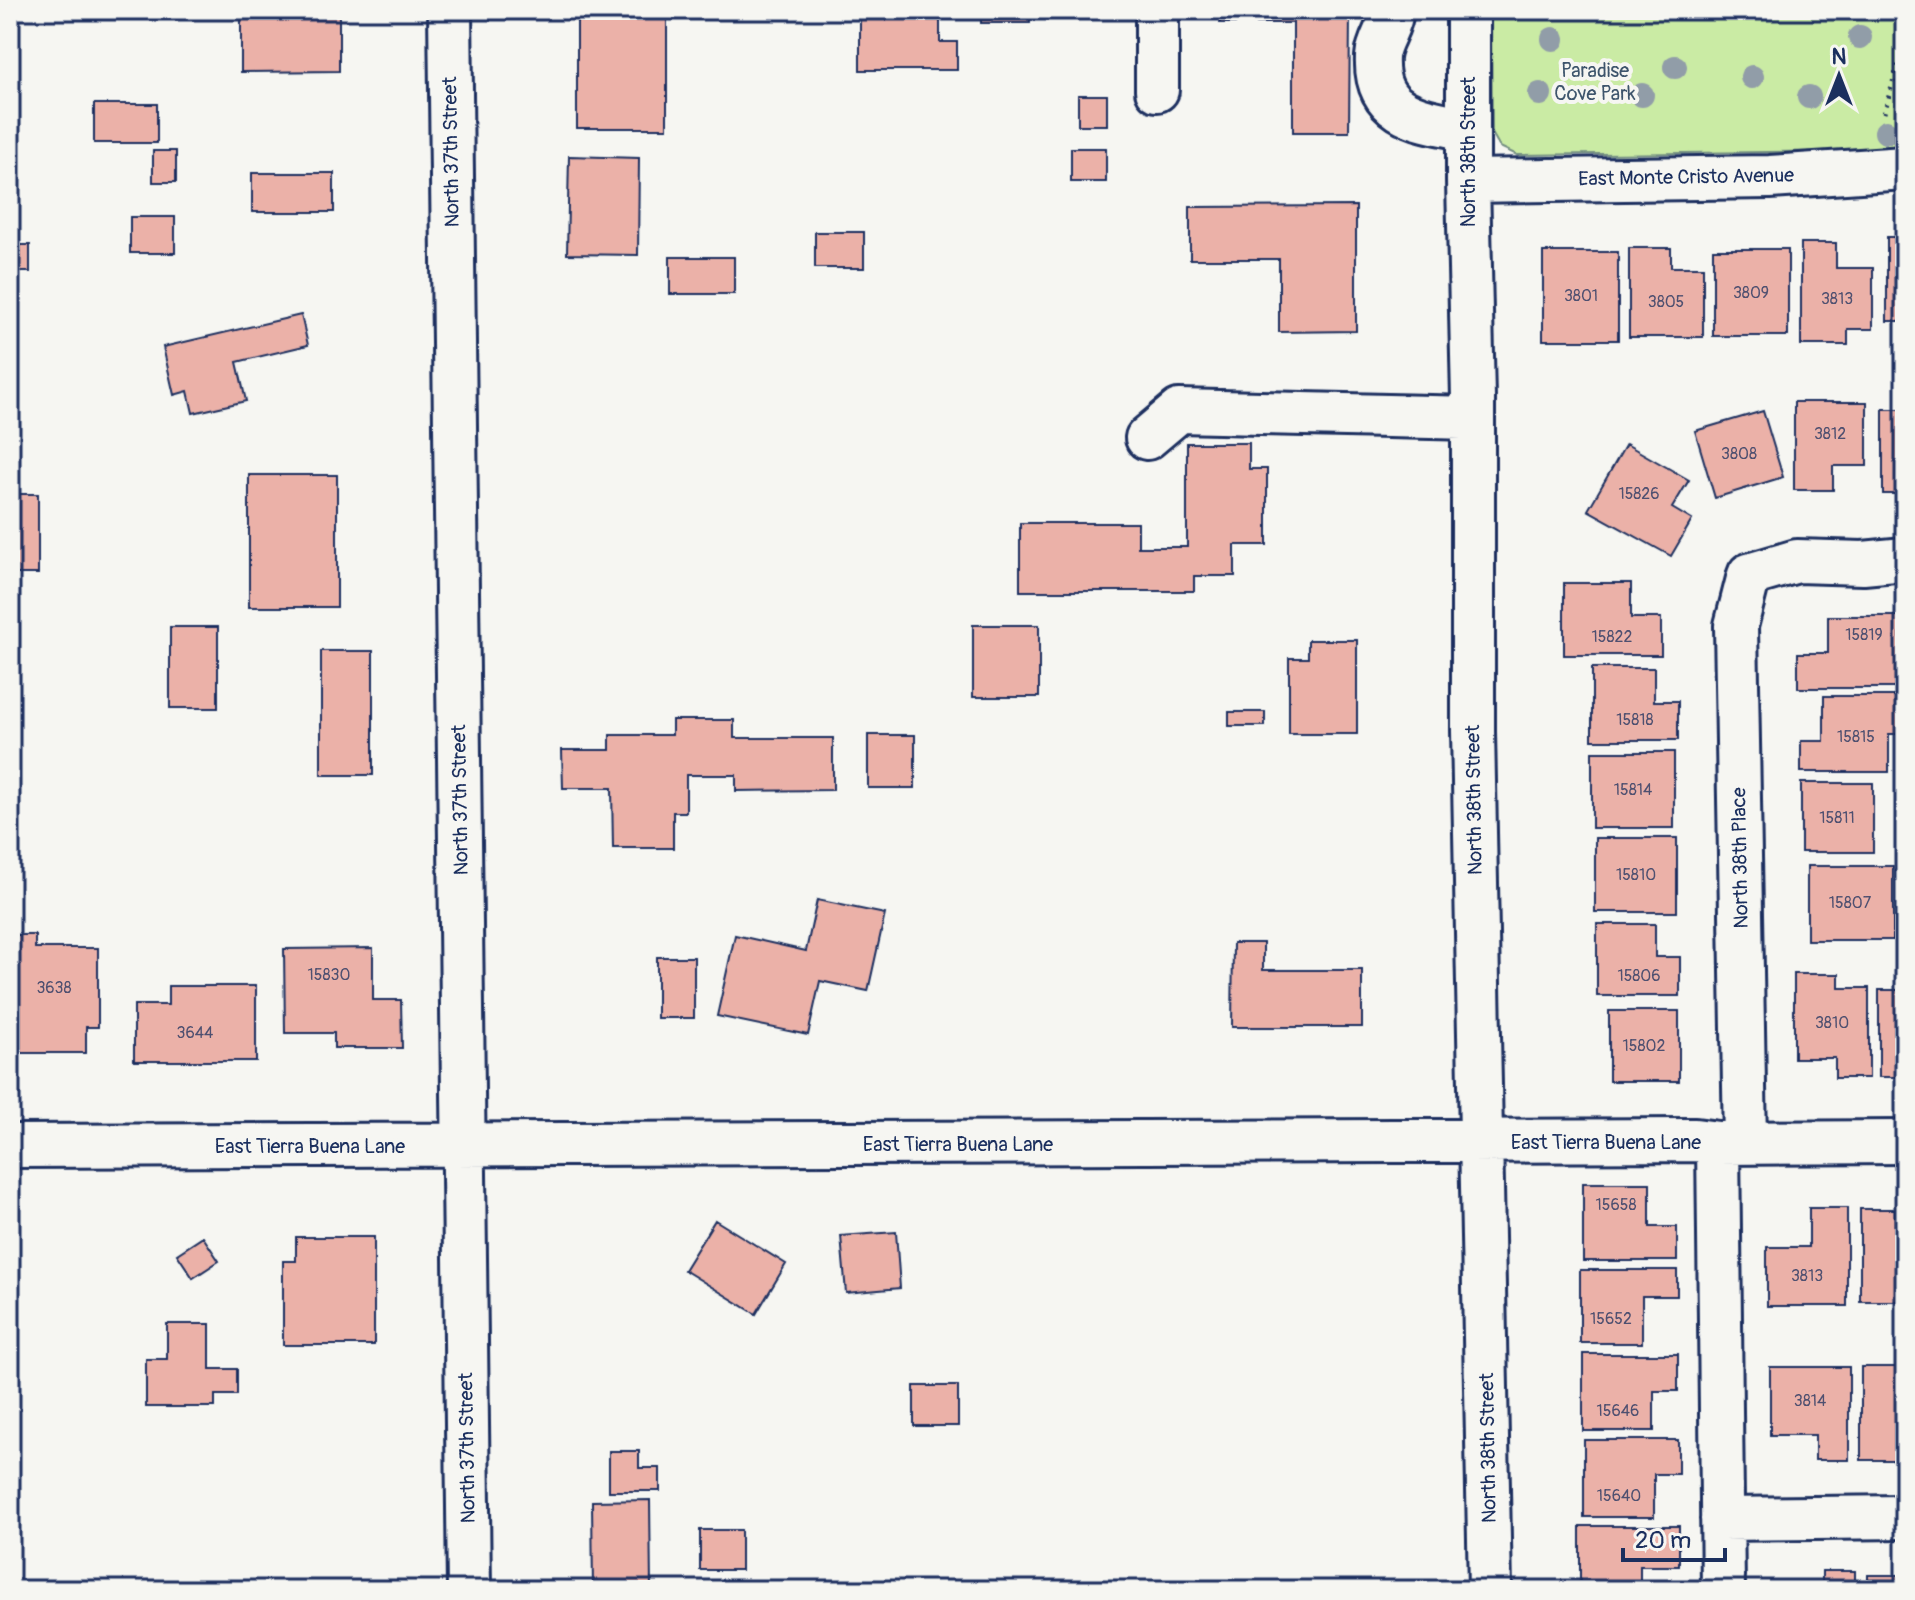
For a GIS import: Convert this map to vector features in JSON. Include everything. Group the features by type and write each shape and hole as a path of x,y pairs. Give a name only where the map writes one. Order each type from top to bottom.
{"street":[{"name":"North 37th Street","path":"450,10 469,1590"},
{"path":"1157,10 1157,90"},
{"path":"1392,10 1380,40 1377,58 1381,90 1395,108 1430,121 1468,129"},
{"name":"North 38th Street","path":"1468,10 1473,731 1490,1590"},
{"name":"East Monte Cristo Avenue","path":"1468,181 1770,177 1905,168"},
{"path":"1147,438 1179,411 1473,418"},
{"name":"North 38th Place","path":"1723,1590 1722,1519 1732,1143 1736,626 1749,575 1797,561 1863,563 1905,559"},
{"name":"East Tierra Buena Lane","path":"10,1146 1665,1140 1732,1143 1905,1142"},
{"path":"1722,1519 1905,1517"}],"path":[{"path":"1884,113 1905,51"}],"green space":[{"name":"Paradise Cove Park","path":"1491,10 1905,10 1905,147 1852,151 1517,155 1500,147 1492,133"}],"building":[{"path":"241,10 339,10 339,71 241,72"},
{"path":"577,10 667,10 667,128 577,128"},
{"path":"860,10 940,10 940,42 957,42 957,70 860,70"},
{"path":"981,10 1030,10 1030,23 981,23"},
{"path":"1220,10 1350,10 1349,132 1293,132 1293,23 1220,23"},
{"path":"1078,95 1107,95 1107,125 1078,125"},
{"path":"94,104 157,104 157,143 94,143"},
{"path":"1071,148 1106,148 1106,182 1071,182"},
{"path":"153,151 176,151 176,182 153,182"},
{"path":"569,156 639,158 638,255 567,254"},
{"path":"252,173 334,173 334,212 252,212"},
{"path":"1356,206 1356,331 1279,332 1279,259 1190,259 1190,207"},
{"path":"130,217 175,217 175,253 130,253"},
{"path":"815,232 864,232 864,268 815,268"},
{"path":"1887,237 1905,237 1905,321 1887,321"},
{"path":"1801,243 1836,243 1836,268 1873,268 1873,329 1848,329 1848,345 1801,345"},
{"path":"10,245 30,245 30,272 10,272"},
{"path":"1629,248 1671,248 1671,267 1703,267 1703,337 1629,337"},
{"path":"1713,249 1788,249 1788,336 1713,336"},
{"path":"1543,252 1618,252 1618,340 1543,340"},
{"path":"670,257 734,257 734,294 670,294"},
{"path":"301,315 308,345 237,362 246,401 193,413 188,391 174,395 163,347"},
{"path":"1794,402 1867,402 1867,466 1833,466 1833,490 1794,490"},
{"path":"1883,409 1905,409 1905,494 1883,494"},
{"path":"1763,411 1783,477 1715,498 1695,431"},
{"path":"1187,443 1249,443 1249,469 1267,469 1267,545 1235,545 1235,576 1194,576 1194,591 1020,591 1020,523 1138,523 1138,547 1187,547"},
{"path":"1626,444 1689,480 1672,508 1692,520 1671,556 1588,510"},
{"path":"249,475 337,475 337,607 249,607"},
{"path":"10,494 38,494 38,574 10,574"},
{"path":"1564,583 1631,583 1631,618 1661,618 1661,655 1564,655"},
{"path":"1828,616 1900,616 1900,688 1798,688 1798,653 1828,653"},
{"path":"973,625 1039,625 1039,697 973,697"},
{"path":"170,627 218,627 218,708 170,708"},
{"path":"1308,640 1357,640 1357,734 1289,734 1289,658 1308,658"},
{"path":"321,651 373,651 373,775 321,775"},
{"path":"1592,668 1654,668 1654,701 1678,701 1678,740 1592,740"},
{"path":"1824,696 1905,696 1905,734 1889,734 1889,772 1801,772 1801,741 1824,741"},
{"path":"1229,712 1265,712 1265,726 1229,726"},
{"path":"672,720 734,720 734,738 833,738 833,790 736,791 736,775 686,775 686,812 673,812 673,848 613,848 612,788 563,788 562,750 610,750 610,735 672,735"},
{"path":"868,735 915,735 915,788 868,788"},
{"path":"1592,752 1674,752 1674,828 1592,828"},
{"path":"1801,783 1873,783 1873,852 1801,852"},
{"path":"1595,838 1677,838 1677,912 1595,912"},
{"path":"1807,866 1893,866 1893,940 1807,940"},
{"path":"817,900 885,914 868,991 820,981 808,1035 717,1016 735,935 806,951"},
{"path":"1597,924 1655,924 1655,957 1680,957 1680,996 1597,996"},
{"path":"10,935 35,935 35,948 98,948 98,1027 86,1027 86,1053 10,1053"},
{"path":"1233,943 1263,943 1263,970 1362,970 1362,1027 1232,1027"},
{"path":"373,948 373,1000 401,1000 402,1048 334,1048 334,1033 285,1033 284,949"},
{"path":"657,957 694,957 694,1018 657,1018"},
{"path":"1794,974 1839,974 1839,988 1869,988 1869,1078 1835,1078 1835,1058 1794,1058"},
{"path":"168,986 256,986 256,1061 134,1061 134,1005 168,1005"},
{"path":"1879,990 1905,990 1905,1077 1879,1077"},
{"path":"1609,1011 1679,1011 1679,1081 1609,1081"},
{"path":"1583,1183 1650,1183 1650,1227 1677,1227 1677,1261 1583,1261"},
{"path":"1809,1208 1847,1208 1847,1306 1767,1306 1767,1247 1809,1247"},
{"path":"1860,1209 1895,1209 1895,1234 1905,1234 1905,1301 1860,1301"},
{"path":"715,1220 786,1264 756,1314 684,1270"},
{"path":"896,1232 900,1288 846,1293 841,1236"},
{"path":"203,1237 219,1261 193,1278 177,1254"},
{"path":"296,1237 374,1237 374,1345 283,1345 283,1261 296,1261"},
{"path":"1580,1270 1677,1270 1677,1296 1642,1296 1642,1343 1580,1343"},
{"path":"167,1324 210,1324 210,1369 237,1369 237,1395 215,1395 215,1407 146,1407 146,1359 167,1359"},
{"path":"1583,1354 1678,1354 1678,1391 1654,1391 1654,1431 1583,1431"},
{"path":"1770,1367 1849,1367 1849,1460 1815,1460 1815,1435 1770,1435"},
{"path":"1861,1367 1905,1367 1905,1436 1898,1436 1898,1460 1861,1460"},
{"path":"914,1386 958,1386 958,1426 914,1426"},
{"path":"1584,1440 1678,1440 1678,1474 1654,1474 1654,1517 1584,1517"},
{"path":"609,1451 639,1451 639,1468 660,1468 660,1491 609,1491"},
{"path":"650,1500 651,1590 593,1590 592,1501"},
{"path":"1580,1526 1679,1526 1679,1566 1640,1566 1640,1590 1580,1590"},
{"path":"700,1530 741,1530 741,1570 700,1570"},
{"path":"1822,1571 1855,1571 1855,1590 1822,1590"},
{"path":"1868,1575 1905,1575 1905,1590 1868,1590"}]}
